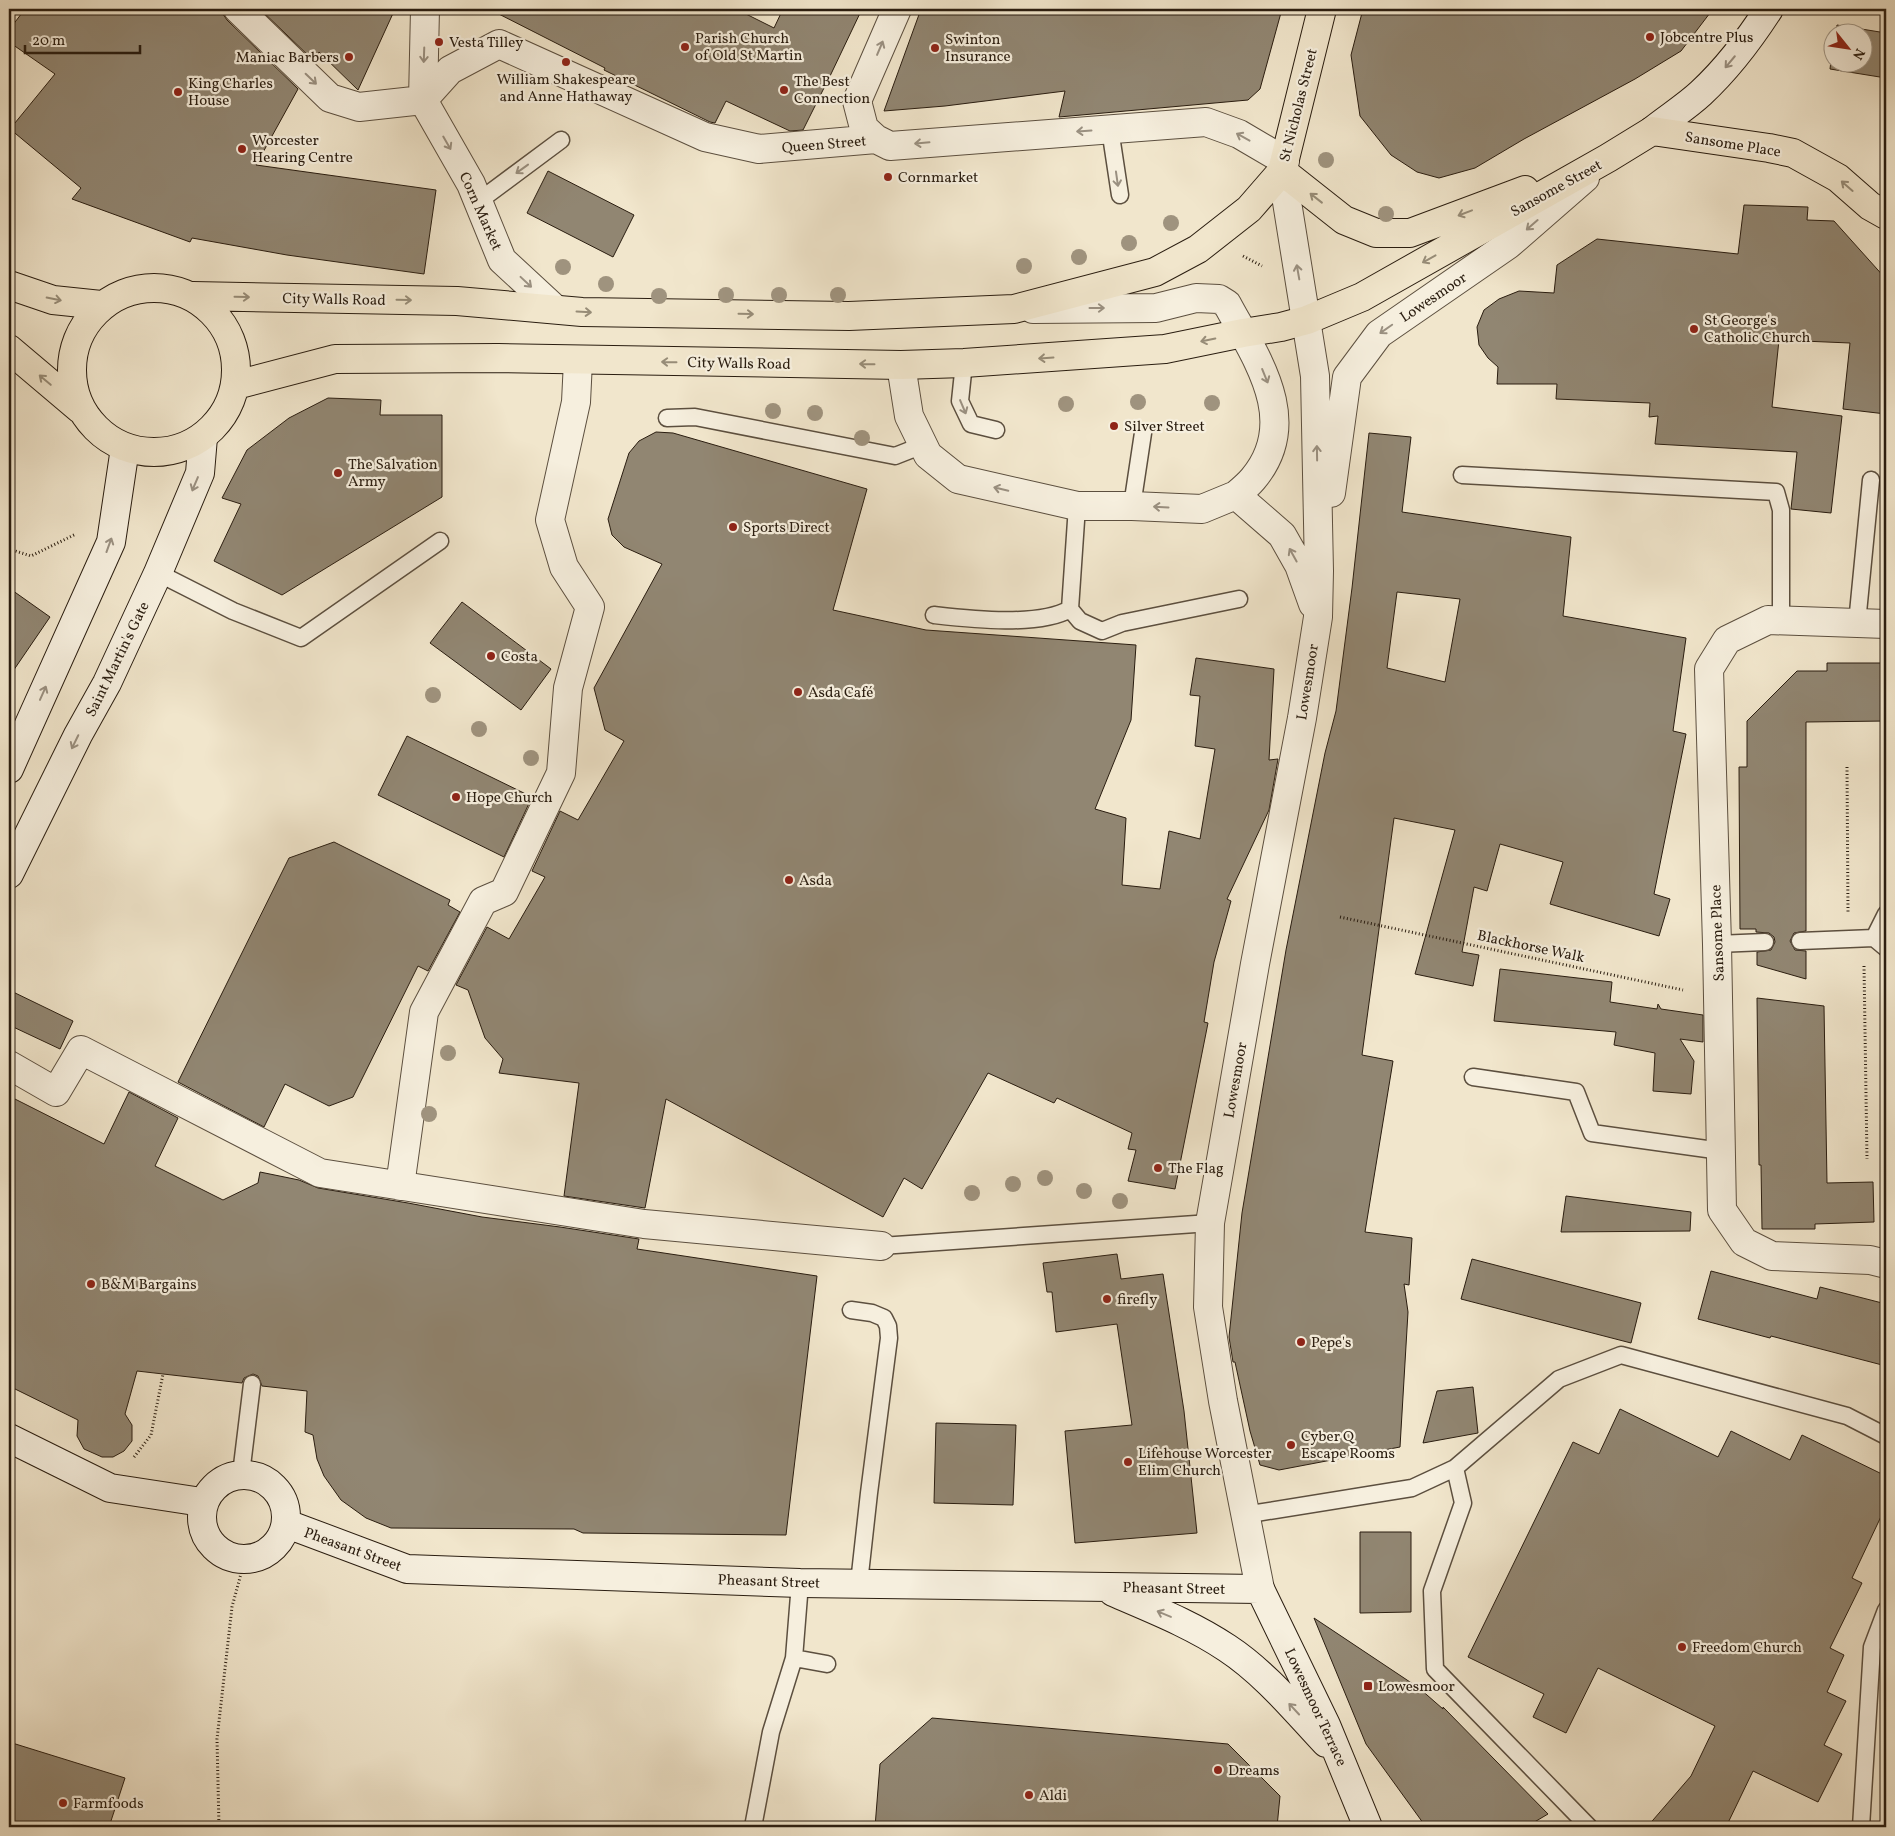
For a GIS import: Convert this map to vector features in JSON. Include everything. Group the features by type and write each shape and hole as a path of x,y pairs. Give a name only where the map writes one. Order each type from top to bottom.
{"main road":[{"name":"St Nicholas Street","path":"1283,166 1322,9"},
{"name":"Sansome Street","path":"1307,320 1362,297 1608,158 1652,131"},
{"name":"Sansome Place","path":"1652,131 1793,153 1838,178 1870,206 1886,215"},
{"path":"1283,166 1344,220 1376,233 1410,233 1608,158"},
{"name":"City Walls Road","path":"193,296 457,301 582,312 849,316 1014,309 1156,272 1198,249 1249,209 1283,166"},
{"path":"9,285 53,300 102,305"},
{"path":"9,349 82,410 99,432 125,448 151,453 171,451 203,437 224,414 236,385 235,350 226,327 193,296 166,287 128,291 102,305 81,329 74,348 71,382 82,410"},
{"name":"City Walls Road","path":"236,385 335,359 498,358 578,361 900,365 964,363 1165,349 1281,327 1307,320"}],"street":[{"path":"238,9 330,98 359,107 423,100 426,9"},
{"path":"876,139 864,128 858,101 896,9"},
{"name":"Sansome Street","path":"1652,131 1700,94 1724,69 1751,37 1768,9"},
{"name":"Queen Street","path":"423,100 450,70 499,44 705,137 759,150 876,139 890,146 1206,122 1239,134 1283,166"},
{"name":"Corn Market","path":"423,100 479,201 502,260 555,309"},
{"name":"Lowesmoor","path":"1319,571 1347,377 1379,334 1508,245 1608,158"},
{"name":"St Nicholas Street","path":"1283,166 1307,320"},
{"name":"City Walls Road","path":"1014,309 1156,308 1196,298 1219,299 1227,304 1242,333"},
{"name":"Lowesmoor","path":"1260,1589 1223,1402 1208,1307 1210,1223 1255,964 1302,718 1318,617 1319,571 1315,376 1307,320"},
{"path":"900,365 909,416 928,455 958,479 1077,506 1202,509 1236,495 1253,479 1272,447 1275,432 1275,408 1266,376 1242,333"},
{"path":"400,1186 424,1012 483,901 504,892 561,773 568,688 590,607 564,567 550,520 576,402 578,361"},
{"name":"Saint Martin's Gate","path":"9,874 78,735 108,683 158,573 200,473 203,437"},
{"path":"9,769 111,542 125,448"},
{"path":"1236,495 1282,535 1298,565 1318,617"},
{"name":"Sansome Place","path":"1886,624 1768,620 1727,640 1709,669 1722,1210 1744,1242 1772,1256 1870,1260 1886,1264"},
{"path":"9,1065 56,1092 80,1050 320,1173 644,1224 881,1246"},
{"path":"9,1438 110,1488 195,1501 202,1509"},
{"path":"241,1474 224,1479 206,1497 202,1509 202,1526 208,1539 218,1551 232,1558 245,1559"},
{"name":"Pheasant Street","path":"241,1474 252,1475 274,1486 285,1503 287,1524 283,1536 272,1550 254,1559 245,1559"},
{"name":"Pheasant Street","path":"287,1524 407,1569 800,1583 1260,1589"},
{"path":"1100,1587 1180,1620 1228,1649 1272,1685 1340,1757"},
{"name":"Lowesmoor Terrace","path":"1260,1589 1326,1725 1368,1827"}],"lane":[{"path":"1110,129 1120,195"},
{"path":"479,201 561,140"},
{"path":"964,363 960,401 971,424 996,430"},
{"path":"667,418 695,416 895,456 923,445"},
{"path":"1132,506 1143,433"},
{"path":"1462,475 1776,492 1781,510 1781,620"},
{"path":"1858,623 1871,480"},
{"path":"1077,506 1070,609 1080,621 1102,631 1122,623 1239,599"},
{"path":"158,573 233,611 301,638 440,541"},
{"path":"934,615 1023,620 1063,613 1070,609"},
{"path":"1800,941 1868,941 1886,914"},
{"path":"1717,944 1765,942"},
{"path":"1472,1077 1576,1092 1592,1134 1721,1151"},
{"path":"881,1246 1210,1223"},
{"path":"850,1310 872,1313 884,1318 888,1326 889,1338 859,1584"},
{"path":"1244,1515 1412,1488 1455,1468 1560,1379 1621,1355 1848,1416 1886,1436"},
{"path":"241,1474 252,1384"},
{"path":"1455,1468 1462,1503 1432,1591 1435,1669 1589,1827"},
{"path":"753,1827 771,1732 794,1658 800,1583"},
{"path":"1861,1827 1872,1647 1886,1610"},
{"path":"794,1658 827,1664"}],"path":[{"path":"9,549 31,556 115,516"},
{"path":"1847,767 1868,941 1868,1159"},
{"name":"Blackhorse Walk","path":"1340,917 1718,997"},
{"path":"110,1488 151,1435 163,1374"},
{"path":"219,1827 217,1740 232,1607 245,1559"}],"building":[{"path":"25,9 223,9 223,14 227,20 298,89 256,165 436,190 424,274 287,255 192,238 190,242 72,199 81,188 10,129 55,74 9,42 9,30"},
{"name":"Maniac Barbers","path":"260,9 395,9 358,90 319,52 314,61"},
{"path":"489,9 736,9 774,28 783,9 862,9 803,130 790,131 726,101 715,123 710,122 604,70 605,68"},
{"path":"921,9 1282,9 1260,89 1248,100 1059,117 1065,91 945,106 884,111"},
{"path":"1363,9 1713,9 1681,51 1635,79 1524,139 1475,168 1439,178 1417,172 1391,155 1360,116 1351,55"},
{"path":"1872,31 1886,33 1886,78 1849,72 1872,72"},
{"path":"548,171 634,215 613,257 527,213"},
{"path":"1744,205 1808,207 1807,220 1834,221 1886,279 1886,414 1843,409 1850,343 1779,340 1772,407 1842,416 1831,513 1791,509 1797,452 1655,444 1658,416 1649,417 1650,403 1556,399 1557,384 1497,384 1498,367 1488,358 1479,345 1477,327 1484,310 1499,299 1519,291 1554,293 1557,265 1597,239 1738,254"},
{"name":"The Salvation Army","path":"328,398 381,400 380,415 442,415 442,497 282,595 214,561 241,504 222,498 247,450 289,418"},
{"name":"Asda","path":"656,432 673,433 867,489 833,610 926,630 1136,645 1131,720 1095,809 1126,818 1122,885 1160,889 1169,831 1200,839 1215,749 1195,746 1200,696 1190,695 1196,658 1274,669 1269,760 1278,759 1269,810 1227,899 1231,901 1214,962 1204,1022 1208,1023 1175,1189 1128,1181 1136,1150 1128,1149 1132,1133 1057,1098 1054,1103 988,1073 922,1189 904,1178 883,1217 666,1099 645,1208 564,1196 579,1083 499,1073 503,1059 485,1038 468,990 456,985 487,927 509,939 545,877 532,871 560,811 578,820 624,741 605,730 594,688 662,564 624,547 612,535 608,519 629,453 639,441"},
{"path":"1369,433 1411,437 1402,512 1571,537 1563,616 1686,638 1673,731 1686,734 1654,894 1670,899 1659,936 1550,904 1563,862 1500,844 1487,891 1474,887 1462,952 1479,955 1473,986 1415,974 1455,830 1394,818 1362,1055 1393,1061 1365,1232 1412,1238 1409,1285 1404,1284 1408,1312 1400,1447 1279,1470 1260,1465 1250,1431 1235,1362 1233,1362 1229,1337 1242,1213 1286,950 1325,753 1336,711","holes":["1397,592 1460,599 1445,682 1387,668"]},
{"path":"9,588 50,617 9,677"},
{"name":"Costa","path":"462,602 551,669 521,710 430,643"},
{"path":"1827,663 1886,663 1886,721 1806,722 1806,931 1794,933 1790,941 1795,950 1806,951 1806,979 1757,965 1757,952 1771,950 1775,942 1774,937 1769,933 1756,932 1756,929 1740,929 1739,767 1747,767 1747,721 1797,671 1827,671"},
{"name":"Hope Church","path":"407,736 532,797 504,857 378,795"},
{"path":"334,842 450,900 448,905 460,912 428,971 418,966 353,1097 329,1106 285,1084 264,1127 178,1082 289,858"},
{"path":"1500,969 1612,982 1610,1002 1657,1009 1658,1004 1661,1009 1703,1015 1703,1042 1680,1039 1694,1061 1691,1094 1653,1091 1655,1053 1614,1045 1616,1032 1494,1021"},
{"path":"9,990 73,1021 60,1049 9,1025"},
{"path":"1757,998 1824,1006 1827,1183 1873,1182 1874,1222 1815,1224 1815,1229 1762,1229 1761,1165 1759,1165"},
{"path":"129,1092 178,1118 155,1166 223,1200 258,1183 260,1172 299,1180 318,1188 482,1217 639,1239 637,1249 817,1276 786,1535 583,1533 574,1529 391,1528 366,1518 341,1500 324,1476 317,1459 313,1435 305,1432 307,1391 262,1386 258,1376 253,1374 244,1378 242,1383 137,1371 125,1414 132,1425 132,1441 124,1451 113,1457 102,1457 84,1449 77,1436 78,1420 9,1386 9,1096 104,1144"},
{"path":"1566,1196 1691,1212 1690,1231 1561,1232"},
{"path":"1117,1254 1121,1279 1163,1274 1184,1411 1197,1533 1075,1543 1065,1431 1132,1425 1117,1324 1056,1332 1052,1292 1047,1292 1043,1263"},
{"path":"1472,1259 1641,1303 1631,1343 1461,1299"},
{"path":"1711,1271 1817,1299 1820,1287 1886,1304 1886,1366 1698,1319"},
{"path":"1473,1387 1478,1433 1423,1443 1437,1391"},
{"path":"1620,1409 1718,1457 1731,1431 1790,1460 1802,1435 1886,1476 1886,1506 1852,1578 1862,1583 1830,1648 1844,1655 1827,1692 1846,1701 1824,1745 1842,1754 1818,1802 1753,1771 1726,1827 1647,1827 1691,1776 1715,1726 1598,1668 1566,1733 1533,1717 1544,1694 1468,1657 1573,1442 1599,1454"},
{"path":"936,1423 1016,1425 1013,1505 934,1503"},
{"path":"1360,1532 1411,1532 1411,1612 1360,1613"},
{"path":"1314,1618 1419,1688 1443,1709 1443,1707 1548,1814 1526,1827 1426,1827 1366,1744"},
{"name":"Aldi","path":"932,1718 1228,1744 1280,1796 1277,1827 875,1827 880,1764"},
{"name":"Farmfoods","path":"9,1742 125,1778 109,1827 9,1827"}],"place":[{"name":"Jobcentre Plus","path":"1650,37"},
{"name":"Vesta Tilley","path":"439,42"},
{"name":"Parish Church of Old St Martin","path":"685,47"},
{"name":"Swinton Insurance","path":"935,48"},
{"name":"Maniac Barbers","path":"349,57"},
{"name":"William Shakespeare and Anne Hathaway","path":"566,62"},
{"name":"The Best Connection","path":"784,90"},
{"name":"King Charles House","path":"178,92"},
{"name":"Worcester Hearing Centre","path":"242,149"},
{"name":"Cornmarket","path":"888,177"},
{"name":"St George's Catholic Church","path":"1694,329"},
{"name":"Silver Street","path":"1114,426"},
{"name":"The Salvation Army","path":"338,473"},
{"name":"Sports Direct","path":"733,527"},
{"name":"Costa","path":"491,656"},
{"name":"Asda Café","path":"798,692"},
{"name":"Hope Church","path":"456,797"},
{"name":"Asda","path":"789,880"},
{"name":"The Flag","path":"1158,1168"},
{"name":"B&M Bargains","path":"91,1284"},
{"name":"firefly","path":"1107,1299"},
{"name":"Pepe's","path":"1301,1342"},
{"name":"Cyber Q Escape Rooms","path":"1291,1445"},
{"name":"Lifehouse Worcester Elim Church","path":"1128,1462"},
{"name":"Freedom Church","path":"1682,1647"},
{"name":"Lowesmoor","path":"1368,1686"},
{"name":"Dreams","path":"1218,1770"},
{"name":"Aldi","path":"1029,1795"},
{"name":"Farmfoods","path":"63,1803"}]}
